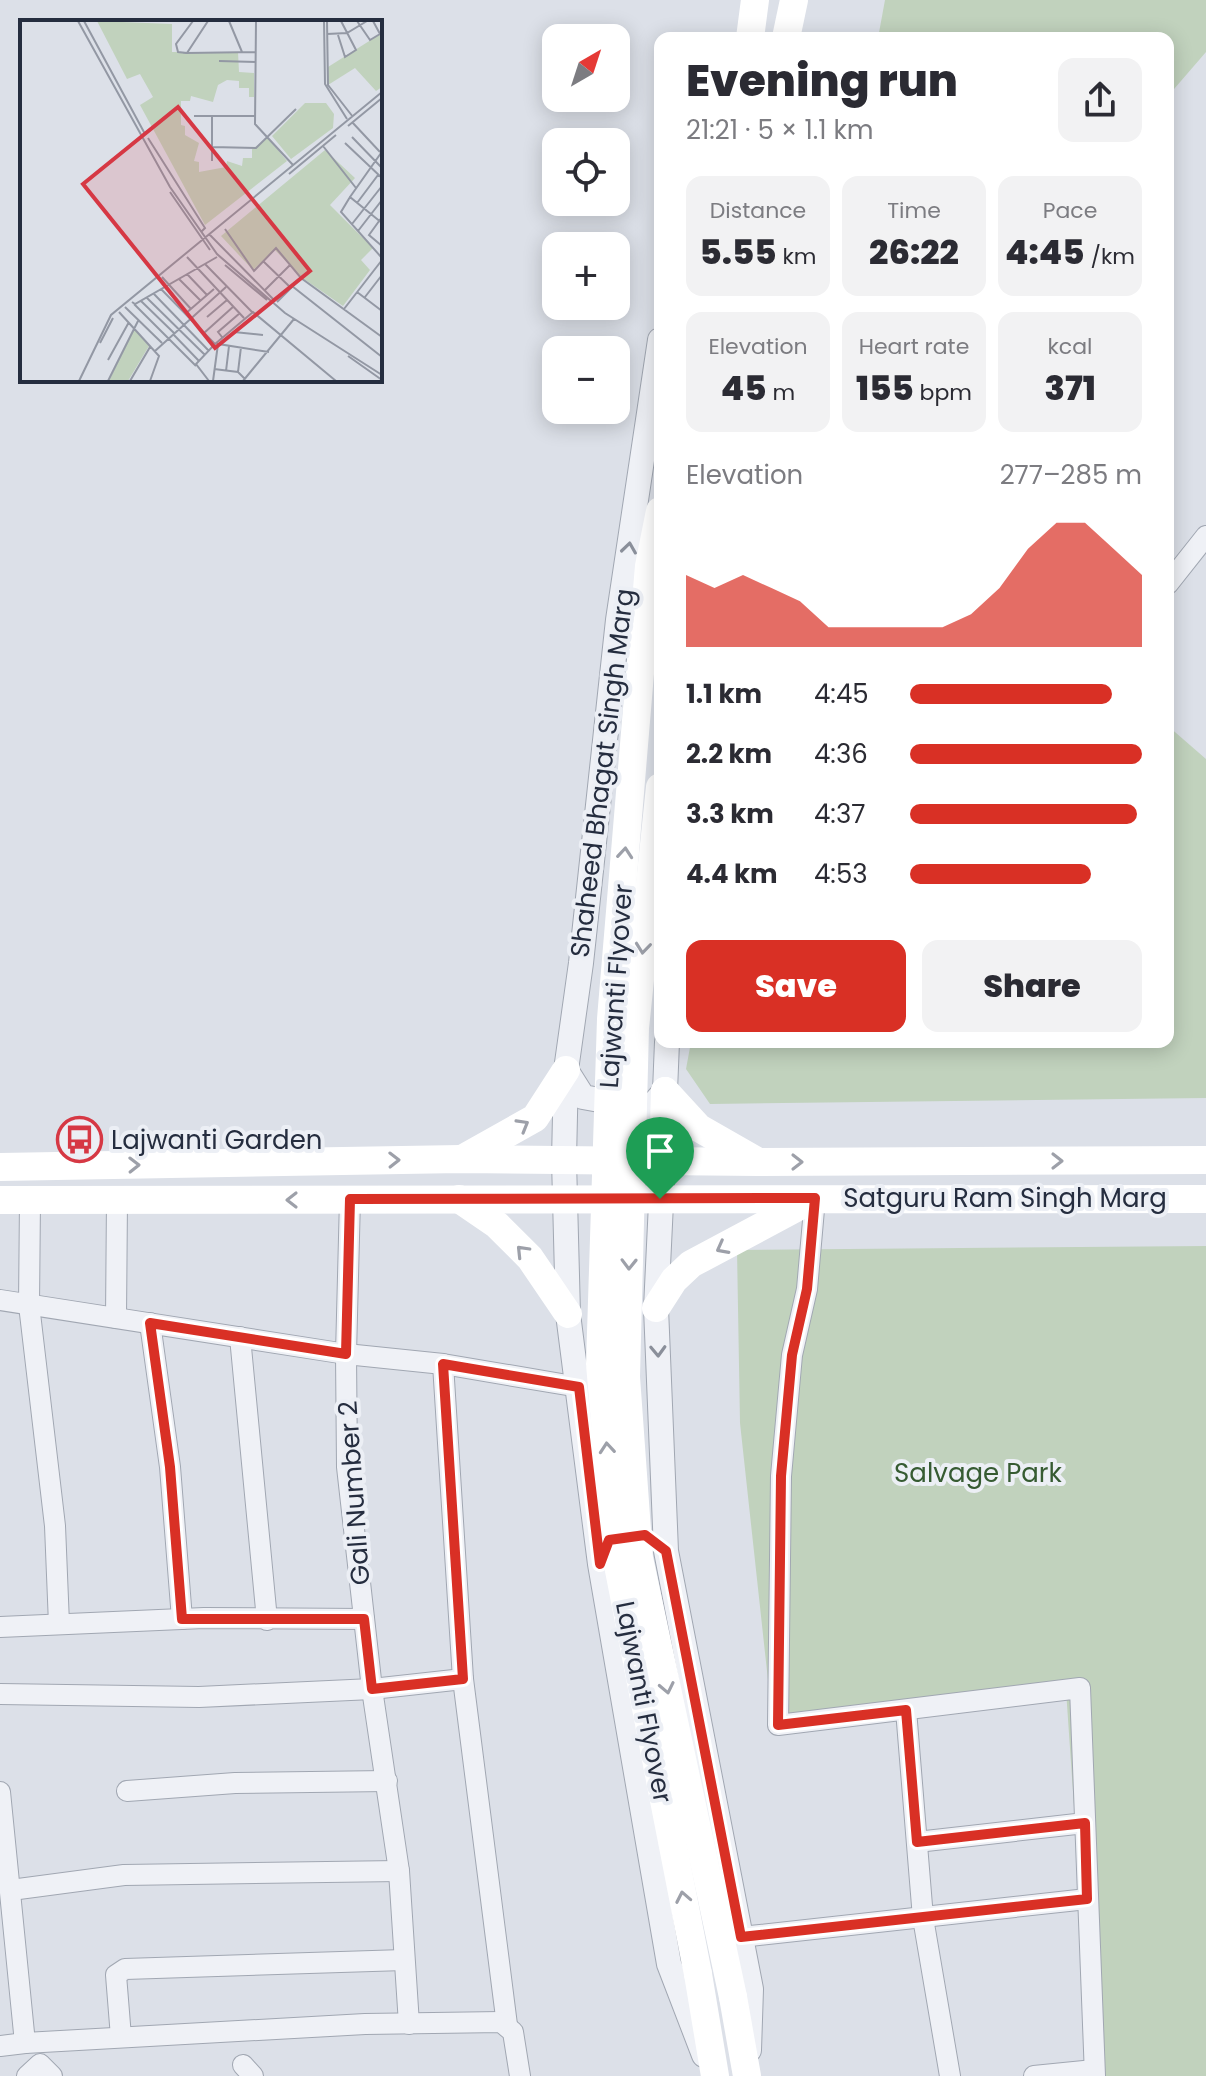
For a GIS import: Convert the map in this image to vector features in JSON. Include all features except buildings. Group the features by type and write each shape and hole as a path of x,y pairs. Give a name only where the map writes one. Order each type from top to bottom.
{"main road":[{"path":"751,32 755,0"},
{"path":"787,32 794,0"},
{"name":"Lajwanti Flyover","path":"654,541 649,566 611,1019 600,1364 617,1560 698,1974 713,2076"},
{"name":"Lajwanti Flyover","path":"654,845 635,1028 626,1377 639,1558 733,1997 747,2076"},
{"path":"461,1159 535,1118 566,1070"},
{"path":"663,1161 665,1091"},
{"path":"665,1091 699,1128 758,1162"},
{"path":"0,1167 564,1160"},
{"name":"Satguru Ram Singh Marg","path":"564,1160 1206,1160"},
{"path":"656,1308 674,1280 691,1264 815,1198"},
{"path":"459,1199 497,1225 530,1258 568,1314"},
{"path":"0,1200 566,1199"},
{"name":"Satguru Ram Singh Marg","path":"566,1199 1206,1199"}],"street":[{"name":"Shaheed Bhagat Singh Marg","path":"566,1199 566,1070 581,963 618,620 654,380"},
{"path":"1174,576 1206,536"},
{"path":"566,1070 583,1097 649,1109 665,1091 667,1048"},
{"path":"663,1161 656,1308 666,1551 751,1989 747,2076"},
{"path":"815,1198 807,1289 792,1355 781,1476 778,1725 1080,1688 1095,2073 1034,2076"},
{"name":"Gali Number 2","path":"350,1199 347,1467 372,1689 399,1871 409,2024"},
{"path":"566,1199 568,1314 600,1564 669,1964 713,2076"},
{"path":"30,1200 29,1305 55,1526 59,1624"},
{"path":"116,1318 117,1200"},
{"path":"0,1300 346,1354 443,1364 579,1387"},
{"path":"150,1323 170,1467 182,1619"},
{"path":"240,1337 267,1620"},
{"path":"443,1364 463,1679 507,2025"},
{"path":"600,1564 609,1540 645,1535 666,1551"},
{"path":"0,1627 182,1619 364,1619"},
{"path":"0,1694 199,1697 372,1689 463,1679"},
{"path":"906,1710 923,1918 950,2076"},
{"path":"127,1791 235,1783 387,1781"},
{"path":"0,1792 25,2043"},
{"path":"917,1842 1085,1823"},
{"path":"11,1890 124,1875 399,1871"},
{"path":"741,1937 1087,1899"},
{"path":"121,2037 116,1975 125,1969 404,1960"},
{"path":"0,2046 365,2024 501,2022 513,2032 520,2076"},
{"path":"27,2076 40,2064 52,2076"}],"green space":[{"path":"885,0 1206,0 1206,52 1174,89 1174,32 879,32"},
{"path":"1174,731 1206,759 1206,1098 710,1104 686,1069 690,1048 1174,1048"},
{"name":"Salvage Park","path":"1206,1246 1206,2076 1101,2076 1087,1996 1066,1690 772,1717 740,1423 737,1250"}],"place":[{"name":"Lajwanti Garden","path":"80,1140"}],"route":[{"path":"815,1198 807,1289 792,1355 781,1476 778,1725 906,1710 917,1842 1085,1823 1087,1899 741,1937 666,1551 645,1535 609,1540 600,1564 579,1387 443,1364 463,1679 372,1689 364,1619 182,1619 170,1467 150,1323 346,1354 350,1199 660,1199 815,1198"}]}
